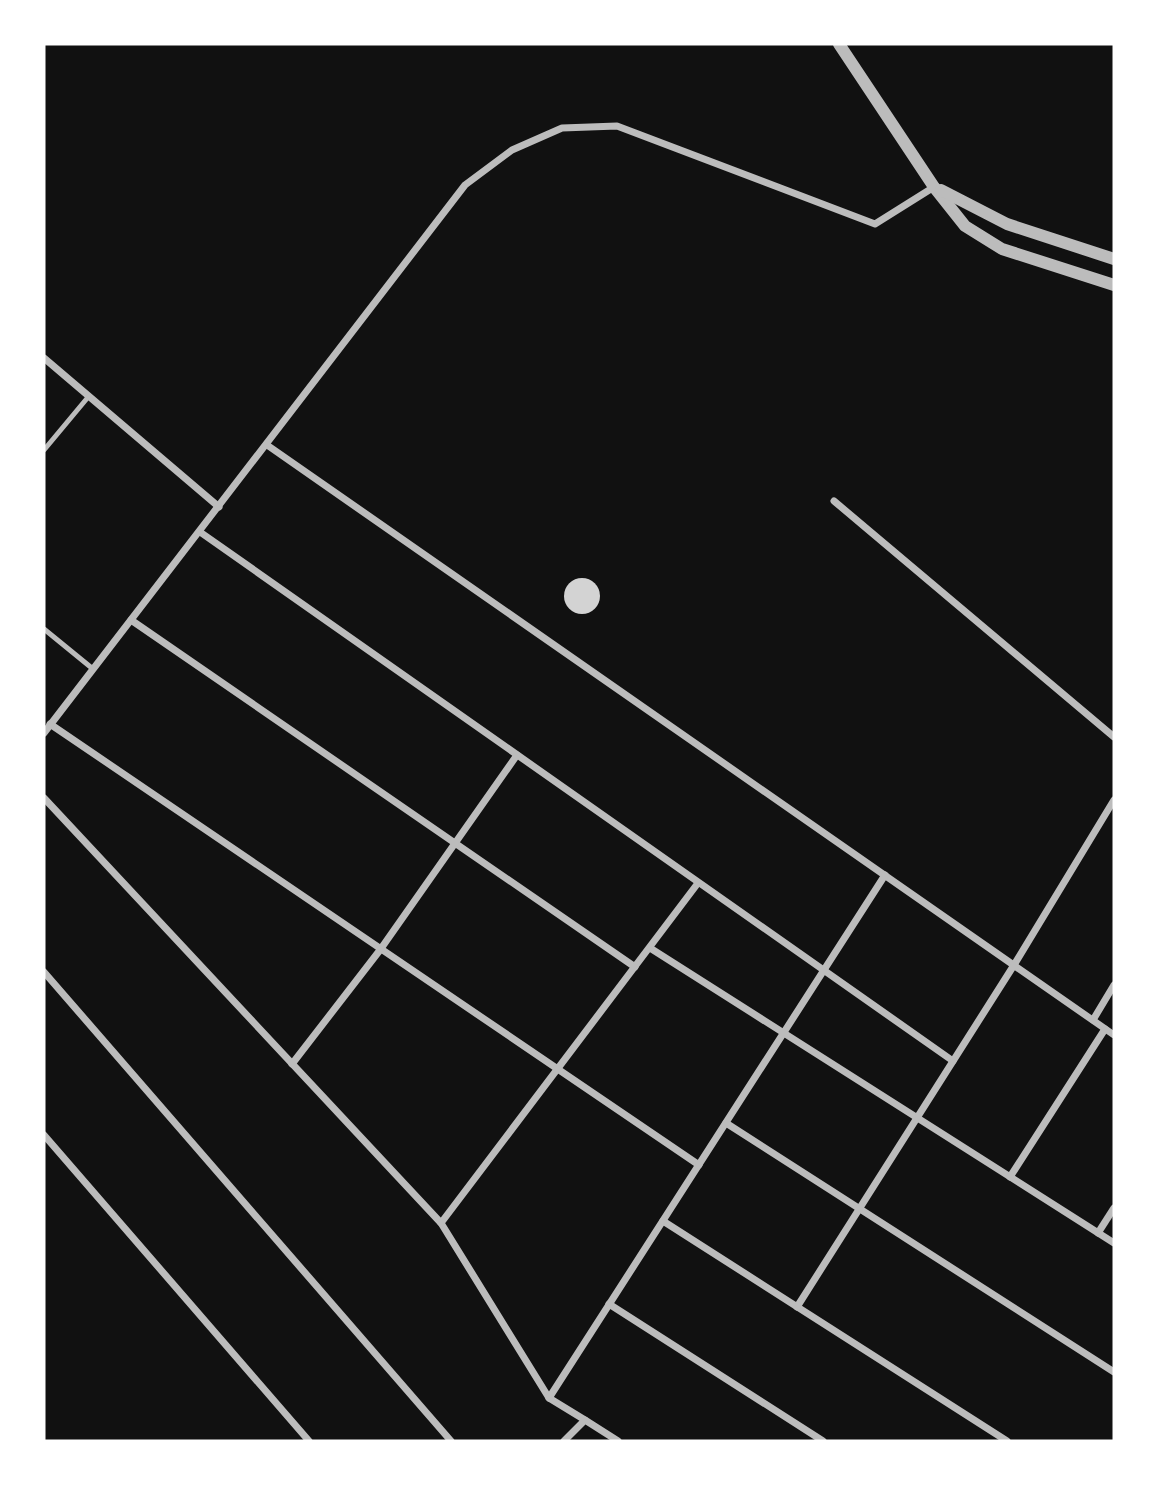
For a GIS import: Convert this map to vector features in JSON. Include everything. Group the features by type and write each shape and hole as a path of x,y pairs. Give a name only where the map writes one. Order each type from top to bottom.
{"street":[{"path":"839,44 934,187 965,226 1002,249 1114,285"},
{"path":"44,733 466,185 512,150 562,128 617,126 875,224 934,187"},
{"path":"934,187 1007,224 1114,259"},
{"path":"44,358 219,506"},
{"path":"267,445 1114,1035"},
{"path":"834,501 1114,737"},
{"path":"200,532 953,1061"},
{"path":"131,620 635,967"},
{"path":"50,724 699,1165"},
{"path":"292,1064 380,950 516,755"},
{"path":"44,797 441,1223 550,1398 618,1441"},
{"path":"797,1307 1014,965 1114,800"},
{"path":"550,1398 885,875"},
{"path":"441,1223 698,883"},
{"path":"650,947 1114,1243"},
{"path":"44,972 451,1441"},
{"path":"1093,1020 1114,985"},
{"path":"1010,1177 1105,1029"},
{"path":"726,1123 1114,1372"},
{"path":"44,1135 309,1441"},
{"path":"1098,1233 1114,1208"},
{"path":"663,1221 1007,1441"},
{"path":"609,1304 823,1441"},
{"path":"564,1441 585,1420"}],"lane":[{"path":"44,450 89,396"},
{"path":"44,629 93,669"}],"building":[{"path":"582,578 595,583 600,596 595,609 582,614 569,609 564,596 569,583"}]}
